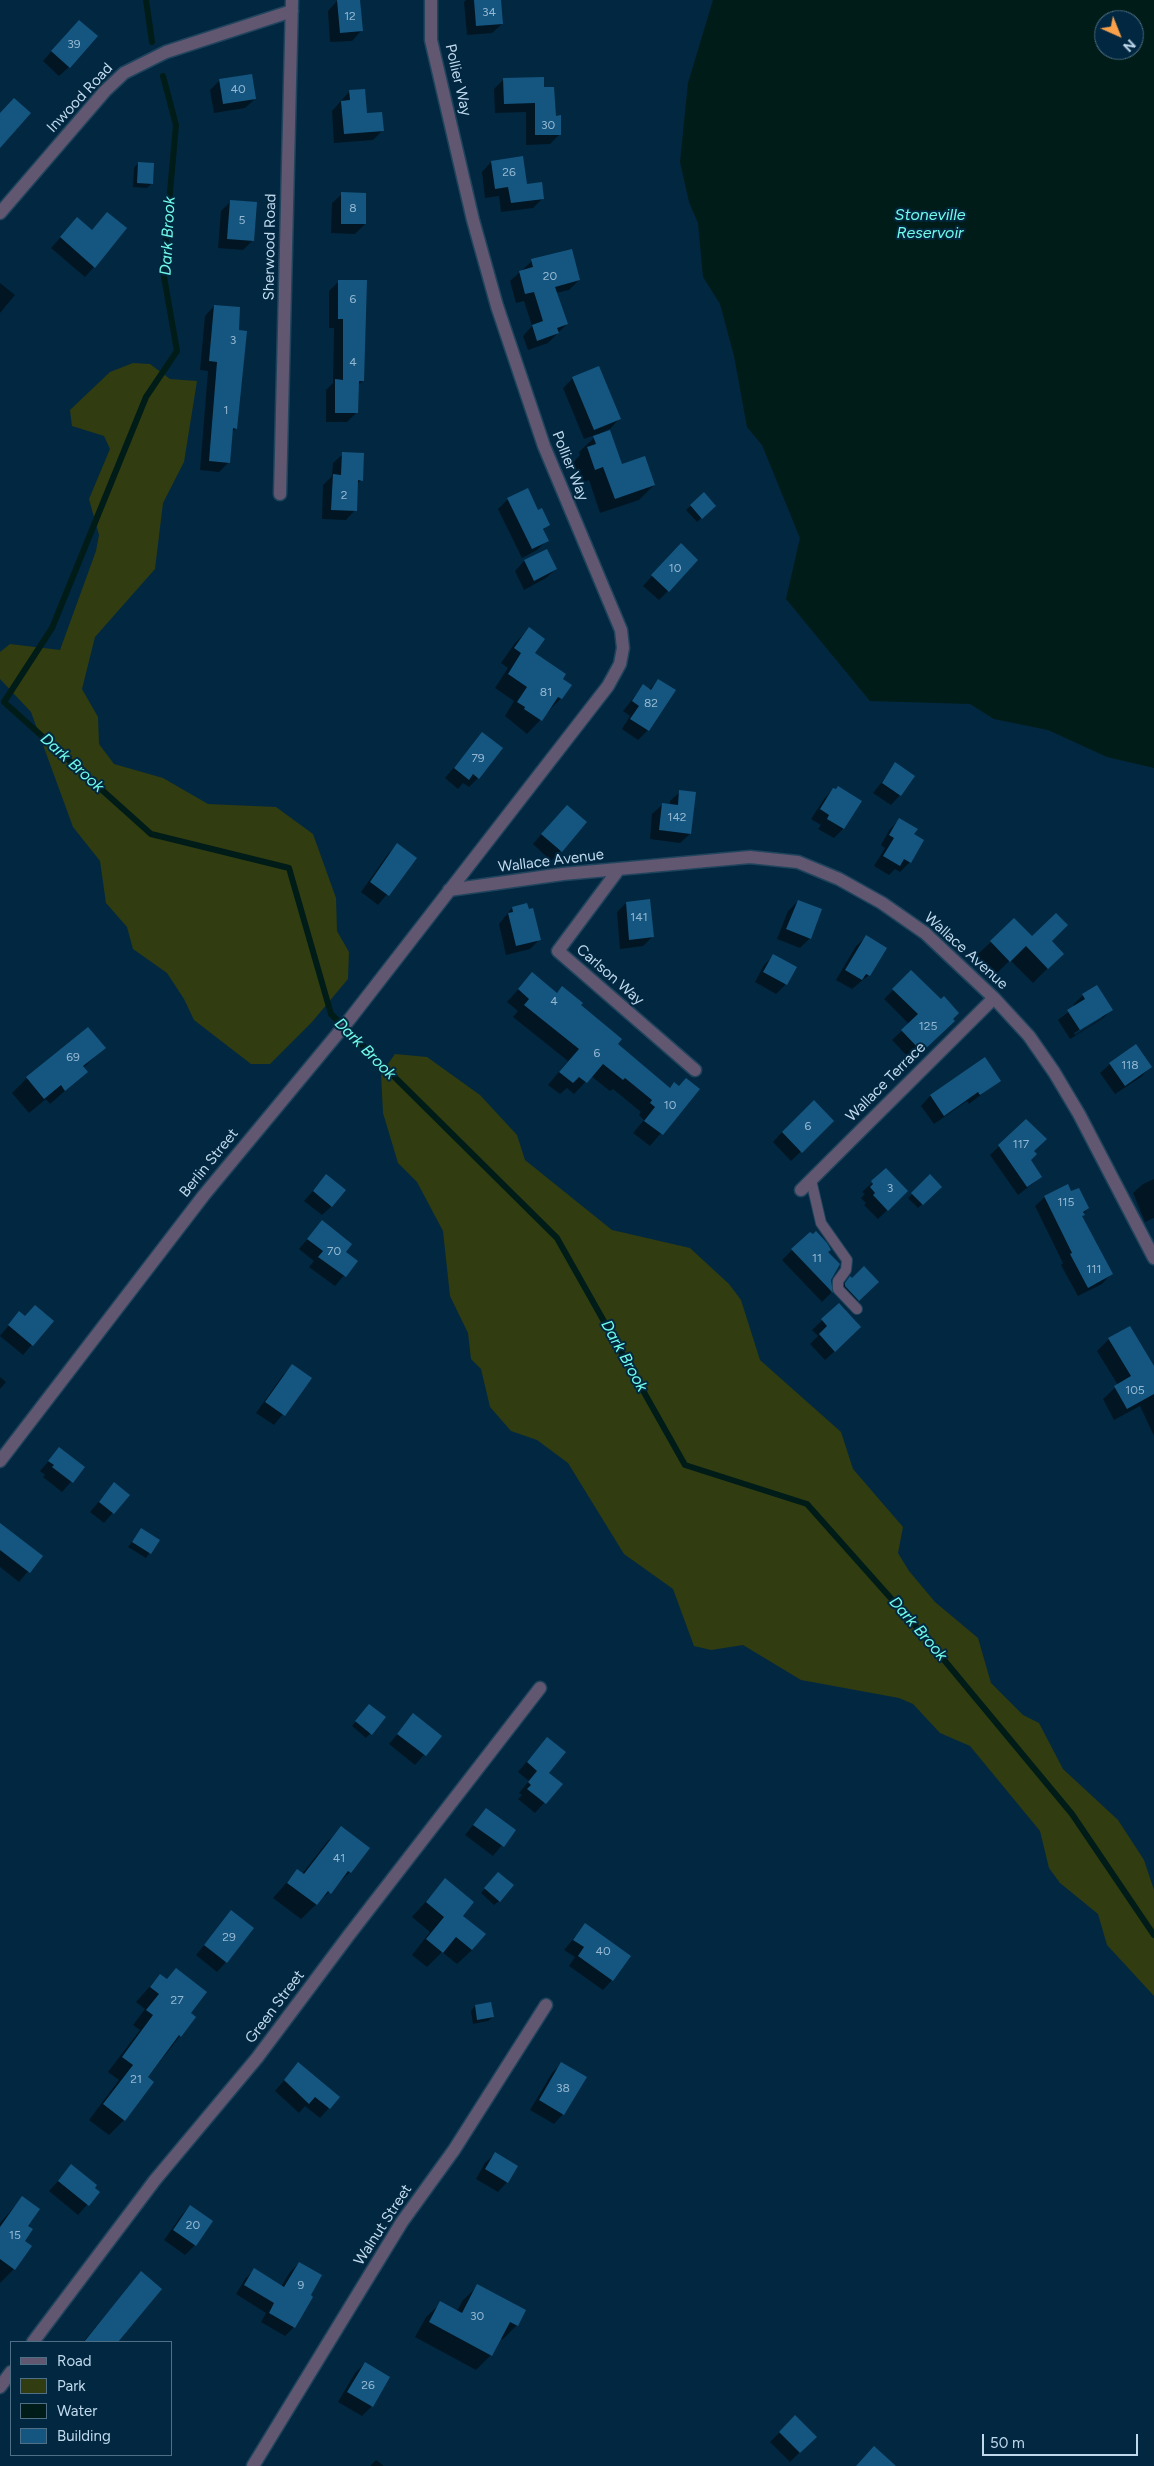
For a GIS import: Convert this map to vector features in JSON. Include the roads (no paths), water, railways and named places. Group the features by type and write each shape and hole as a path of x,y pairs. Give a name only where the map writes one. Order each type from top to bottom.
{"street":[{"name":"Pollier Way","path":"431,0 432,40 473,220 497,306 544,446 613,609 623,640 620,664 608,686 449,890"},
{"name":"Inwood Road","path":"0,213 105,91 124,74 166,52 292,5"},
{"name":"Sherwood Road","path":"280,494 292,5"},
{"name":"Wallace Avenue","path":"449,890 563,874 750,857 782,860 805,865 839,879 904,918 944,949 994,998 1029,1036 1066,1090 1153,1252"},
{"name":"Carlson Way","path":"619,869 558,952 695,1070"},
{"name":"Berlin Street","path":"0,1460 204,1195 349,1020 449,890"},
{"name":"Wallace Terrace","path":"801,1190 994,998"},
{"name":"Green Street","path":"34,2341 155,2180 257,2058 354,1928 540,1688"},
{"name":"Walnut Street","path":"253,2466 402,2222 454,2150 546,2005"},
{"path":"0,2387 10,2373"}],"lane":[{"path":"811,1180 821,1223 847,1260 846,1270 838,1281 838,1289 857,1309"}],"water":[{"name":"Stoneville Reservoir","path":"713,0 1154,0 1154,768 1107,757 1048,730 994,719 970,704 870,701 786,599 800,538 762,445 747,427 734,356 720,304 703,277 698,223 689,202 680,162 688,83"}],"waterway":[{"name":"Dark Brook","path":"146,0 152,42"},
{"name":"Dark Brook","path":"163,76 176,125 163,271 177,351 146,397 52,628 4,702 151,834 289,868 331,1014 557,1238 685,1465 807,1504 920,1631 1072,1814 1154,1935"}]}
